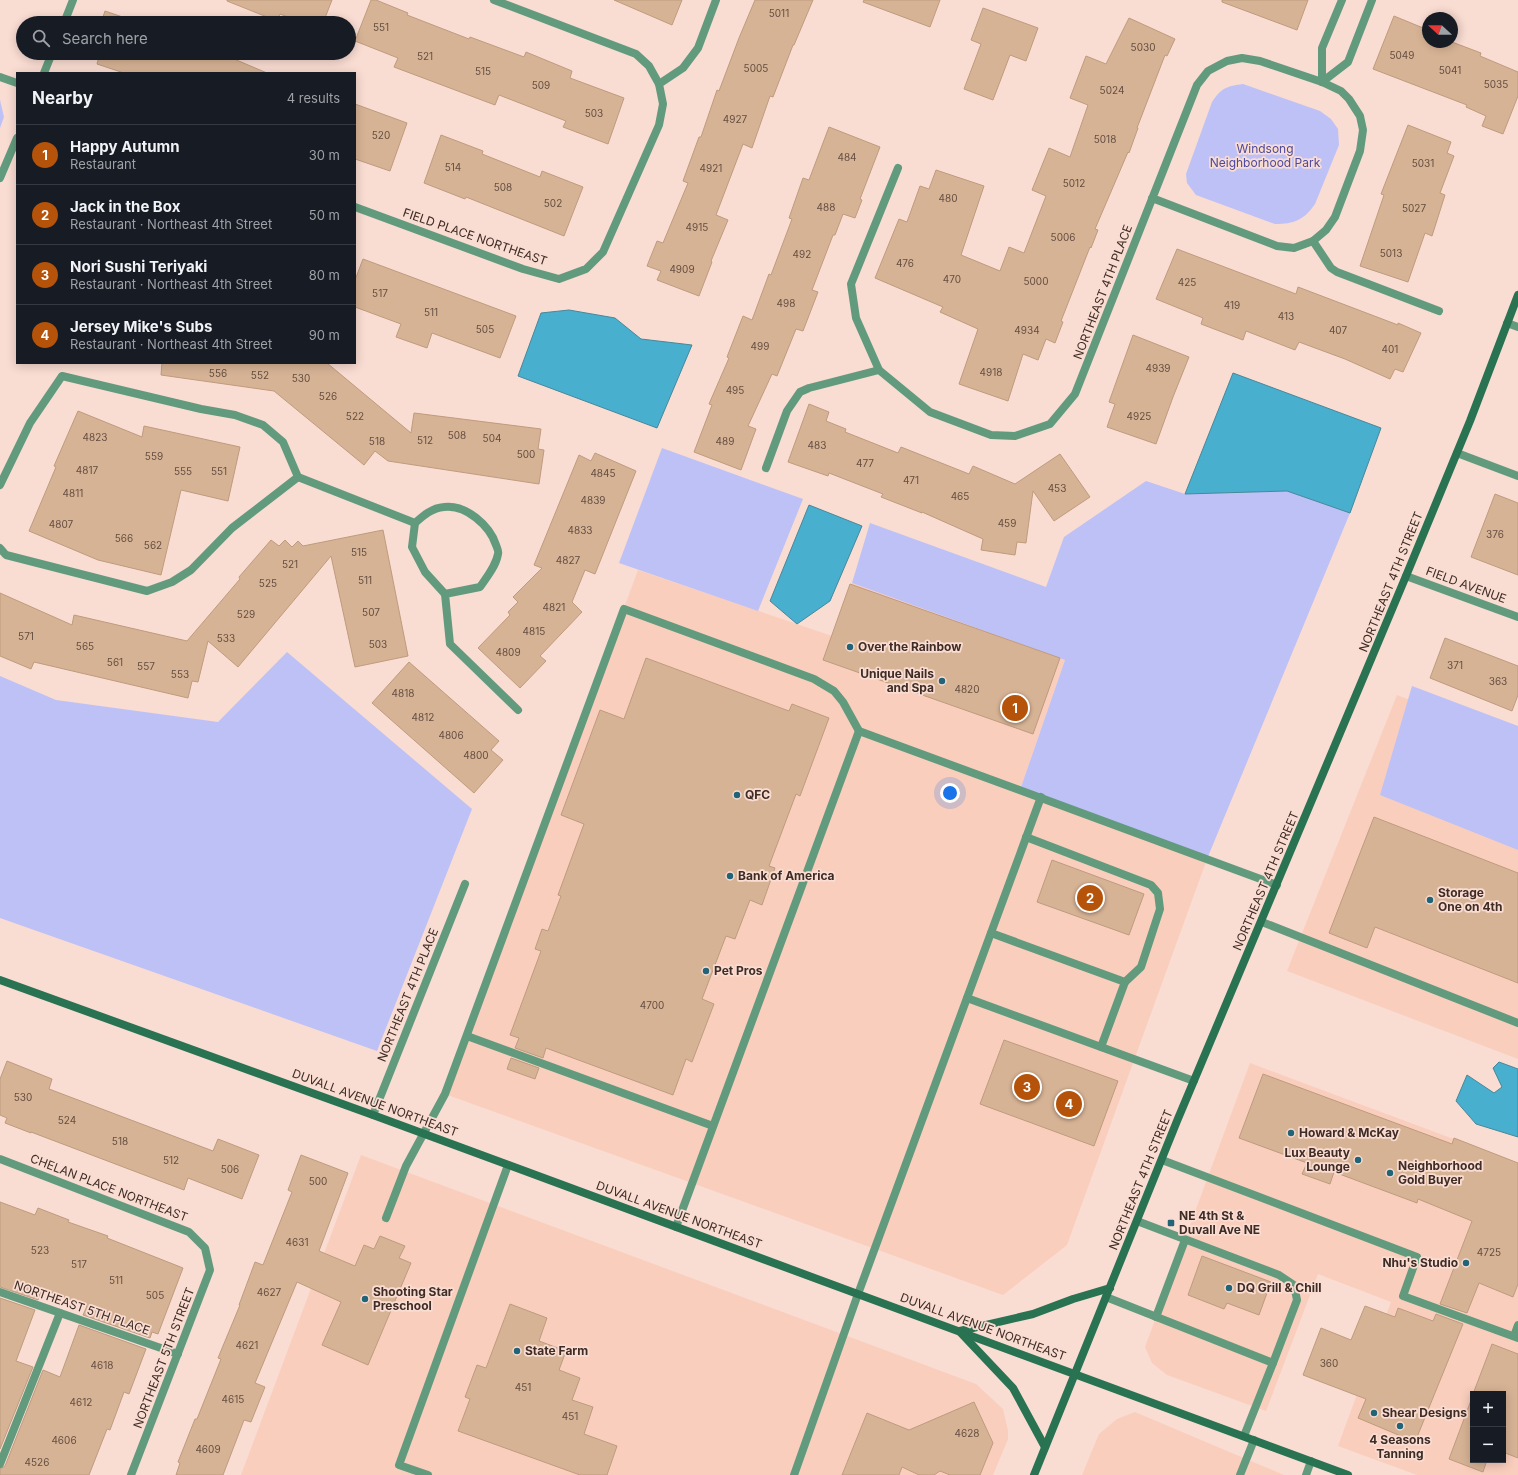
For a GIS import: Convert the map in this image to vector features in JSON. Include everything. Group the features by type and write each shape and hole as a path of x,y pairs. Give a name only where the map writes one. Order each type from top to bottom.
{"main road":[{"name":"NORTHEAST 4TH STREET","path":"1034,1475 1074,1373 1194,1081 1406,576 1518,295"},
{"name":"DUVALL AVENUE NORTHEAST","path":"0,980 373,1115 1348,1475"},
{"path":"959,1331 1034,1314 1073,1299 1110,1288"},
{"path":"959,1331 1013,1388 1045,1447"}],"street":[{"path":"67,16 73,0"},
{"path":"494,0 636,54 649,66 658,84 684,68 698,48 716,0"},
{"path":"1322,82 1322,48 1342,0"},
{"path":"1322,82 1348,62 1372,0"},
{"name":"NORTHEAST 4TH PLACE","path":"879,370 930,412 991,435 1015,436 1050,424 1076,394 1152,198 1197,85 1208,71 1227,61 1242,58 1260,61 1322,82 1341,91 1349,99 1360,116 1363,130 1360,151 1335,217 1326,230 1313,241 1294,248 1277,246 1152,198"},
{"path":"44,72 49,60"},
{"path":"0,77 16,83"},
{"name":"FIELD PLACE NORTHEAST","path":"356,207 523,268 559,279 586,269 603,252 659,125 663,104 658,84"},
{"path":"0,178 16,140"},
{"path":"766,468 788,411 800,392 809,388 879,370 856,318 851,284 898,168"},
{"path":"1313,241 1331,268 1337,272 1439,311"},
{"path":"1507,323 1518,327"},
{"path":"0,485 30,423 62,376 201,409 235,415 263,425 283,442 298,477 415,523"},
{"path":"1456,453 1518,476"},
{"path":"0,548 6,555 147,591 172,582 191,570 232,528 298,477"},
{"path":"445,594 480,587 491,570 498,553 493,536 479,520 461,510 445,506 429,511 415,523 412,547 425,572 445,594 450,644 518,710"},
{"name":"FIELD AVENUE","path":"1406,576 1518,617"},
{"path":"386,1218 406,1166 445,1094 624,609 814,679 834,690 843,702 859,731 1277,884"},
{"path":"676,1227 859,731"},
{"path":"794,1475 858,1294 1041,798"},
{"path":"1026,837 1151,885 1158,893 1160,909 1141,967 1125,982 1101,1047"},
{"name":"NORTHEAST 4TH PLACE","path":"373,1115 466,884"},
{"path":"1262,922 1518,1023"},
{"path":"991,933 1125,982"},
{"path":"967,998 1194,1081"},
{"path":"467,1036 713,1126"},
{"name":"CHELAN PLACE NORTHEAST","path":"0,1159 189,1232 205,1248"},
{"path":"1162,1160 1417,1257 1403,1296 1516,1337 1518,1325"},
{"path":"428,1475 399,1465 508,1165"},
{"path":"1137,1221 1279,1275 1294,1285 1297,1300 1244,1436"},
{"path":"1156,1317 1186,1240"},
{"name":"NORTHEAST 5TH STREET","path":"131,1475 210,1270 205,1248"},
{"name":"NORTHEAST 5TH PLACE","path":"0,1292 178,1354"},
{"path":"1106,1297 1273,1363"},
{"path":"0,1464 60,1313"},
{"path":"1240,1475 1254,1440"},
{"path":"1306,1475 1311,1461"}],"shaded area":[{"path":"569,310 615,318 641,339 692,345 657,428 518,376 541,313"},
{"path":"1233,373 1381,428 1350,513 1287,491 1185,494"},
{"path":"809,505 862,526 830,601 797,624 770,601"},
{"path":"638,570 832,636 852,583 1065,660 1020,790 1207,859 1067,1245 1003,1295 445,1094"},
{"name":"Storage One on 4th","path":"1397,695 1518,740 1518,1059 1287,971"},
{"path":"1499,1062 1518,1069 1518,1137 1476,1124 1456,1101 1467,1075 1494,1093 1502,1087 1493,1068"},
{"path":"1250,1063 1518,1163 1518,1475 1417,1475 1338,1446 1391,1302 1318,1274 1266,1411 1167,1375 1152,1363 1145,1347"},
{"path":"361,1155 976,1384 1003,1409 1008,1431 1008,1439 993,1475 241,1475"},
{"path":"1135,1412 1284,1475 1082,1475 1099,1434 1117,1419"}],"green space":[{"name":"Windsong Neighborhood Park","path":"1243,84 1320,111 1331,119 1338,129 1339,145 1315,204 1307,214 1293,222 1275,224 1196,195 1187,183 1186,174 1212,102 1225,88"},
{"path":"0,100 4,117 0,128"},
{"path":"662,448 803,499 758,611 619,563"},
{"path":"1146,481 1185,494 1287,491 1350,513 1207,859 1020,790 1065,660 852,583 870,523 1046,587 1064,537"},
{"path":"287,652 472,809 377,1051 0,918 0,676 56,700 218,722"},
{"path":"1412,686 1518,726 1518,850 1380,795"}],"building":[{"path":"332,0 326,16 285,16 280,14 279,16 264,16 227,1"},
{"path":"371,0 376,0 408,13 407,15 469,39 470,37 524,57 526,52 572,71 570,78 624,98 608,144 563,127 566,121 499,95 495,105 394,67 398,58 356,41"},
{"path":"614,0 682,0 672,25"},
{"path":"755,0 813,0 793,45 773,97 770,96 752,148 743,144 716,215 728,220 711,261 712,262 699,296 657,280 661,271 647,266 657,241 663,243 688,183 683,181 699,137 701,137 717,90 719,91"},
{"path":"864,0 940,0 930,27 863,2"},
{"path":"1222,0 1308,0 1297,30 1222,2"},
{"path":"983,8 1038,28 1026,61 1010,55 993,100 964,89 981,44 971,40"},
{"path":"105,11 120,16 103,16"},
{"path":"1394,16 1422,28 1422,48 1458,48 1458,44 1481,53 1480,56 1518,72 1518,96 1503,134 1482,126 1486,116 1466,107 1467,105 1373,69"},
{"path":"1129,18 1175,39 1167,56 1165,55 1129,153 1128,152 1095,229 1098,230 1061,321 1063,322 1055,343 1046,339 1038,360 1023,354 1008,401 959,384 978,329 940,312 943,307 875,278 899,219 907,222 920,186 929,189 936,170 984,186 961,255 1000,271 1009,247 1024,253 1046,196 1032,190 1049,148 1070,157 1088,105 1070,98 1086,56 1106,64"},
{"path":"98,60 236,60 265,72 121,72 97,64"},
{"path":"356,104 407,123 390,171 356,159"},
{"path":"1408,125 1451,142 1447,153 1454,156 1440,193 1445,195 1432,236 1425,233 1408,282 1360,266 1384,195 1381,194"},
{"path":"829,127 880,147 860,199 862,200 855,218 843,214 835,235 833,235 812,290 818,292 803,331 796,329 777,376 772,374 748,426 756,429 741,470 694,452 712,405 709,404 729,358 727,357 743,316 752,320 792,219 789,218 803,178 809,180"},
{"path":"441,135 483,151 482,154 540,177 542,171 583,187 564,236 466,197 465,199 424,183"},
{"path":"1177,249 1296,294 1298,287 1398,325 1398,323 1421,333 1403,372 1395,369 1390,379 1345,359 1299,342 1295,350 1246,331 1243,340 1201,324 1203,318 1156,299"},
{"path":"363,259 516,316 500,358 432,333 427,348 396,337 401,324 356,307 356,277"},
{"path":"1133,335 1189,357 1156,444 1107,427 1115,404 1109,402"},
{"path":"162,364 328,364 411,433 414,413 541,429 538,449 544,450 539,484 388,461 375,451 364,465 274,391 161,375"},
{"path":"809,404 829,412 826,421 846,429 845,432 898,453 901,447 969,474 973,466 1015,484 1060,454 1090,497 1054,521 1033,491 1026,543 1017,542 1015,555 981,550 983,539 922,512 881,497 883,494 829,473 828,476 788,462"},
{"path":"78,411 142,437 144,426 240,447 228,501 181,490 161,575 98,560 29,531 56,467 54,466"},
{"path":"595,453 636,471 595,574 585,570 572,602 582,612 540,656 546,661 520,688 478,648 510,615 508,612 518,602 513,597 542,568 534,565 579,455 591,461"},
{"path":"1495,494 1518,503 1518,575 1471,557"},
{"path":"383,530 408,656 355,667 331,556 238,667 208,641 198,682 192,681 188,698 34,662 31,669 0,656 0,593 72,625 74,615 187,641 271,540 279,546 285,540 292,547 298,541 303,546"},
{"path":"850,584 1060,658 1033,734 823,660"},
{"path":"1445,638 1518,666 1518,695 1512,711 1430,678"},
{"path":"646,658 789,711 792,704 829,718 800,796 796,794 769,866 775,868 762,905 750,900 735,939 726,936 702,999 714,1004 692,1062 686,1059 673,1095 546,1048 543,1058 515,1048 519,1038 510,1035 541,951 535,949 542,929 548,931 561,896 558,895 584,824 561,815 600,710 624,719"},
{"path":"409,662 499,741 491,750 503,760 474,793 372,703"},
{"name":"Storage One on 4th","path":"1374,817 1518,873 1518,983 1375,927 1367,948 1329,933"},
{"path":"1052,860 1144,894 1129,935 1037,902"},
{"path":"1004,1040 1118,1081 1094,1146 980,1104"},
{"path":"511,1058 539,1068 535,1079 507,1069"},
{"path":"7,1061 52,1079 49,1089 213,1151 218,1139 259,1155 242,1199 188,1178 184,1190 5,1123 7,1118 0,1115 0,1079"},
{"path":"1263,1074 1452,1144 1454,1138 1518,1163 1518,1284 1513,1297 1479,1283 1467,1313 1440,1304 1472,1221 1418,1199 1417,1203 1334,1172 1330,1184 1302,1174 1307,1163 1239,1138"},
{"path":"301,1155 348,1173 319,1251 355,1266 364,1245 374,1249 380,1236 405,1246 399,1258 411,1263 368,1365 322,1345 341,1302 297,1282 255,1383 265,1387 251,1422 244,1420 223,1475 176,1475 180,1463 178,1462 221,1359 218,1358 240,1305 255,1262 263,1265 292,1192 288,1190"},
{"path":"0,1202 35,1215 38,1208 69,1220 68,1222 108,1236 107,1238 183,1268 158,1334 152,1332 150,1338 83,1315 87,1306 42,1289 38,1300 0,1287"},
{"name":"DQ Grill & Chill","path":"1202,1256 1271,1282 1259,1315 1227,1303 1224,1309 1188,1295"},
{"path":"0,1298 35,1310 16,1361 33,1367 0,1449"},
{"path":"510,1304 547,1318 539,1341 566,1351 559,1370 580,1378 572,1400 593,1407 584,1434 617,1446 607,1475 580,1475 458,1431 470,1399 465,1397 477,1365 486,1368"},
{"path":"1365,1306 1395,1317 1398,1308 1433,1321 1436,1314 1463,1324 1415,1442 1358,1418 1366,1399 1303,1375 1321,1328 1351,1340"},
{"path":"79,1325 146,1349 129,1394 124,1392 110,1430 107,1429 89,1475 0,1475 0,1469 5,1466 43,1370 60,1377"},
{"path":"1492,1344 1518,1354 1518,1458 1506,1453 1506,1391 1474,1391"},
{"path":"974,1402 993,1443 980,1475 950,1475 940,1471 934,1475 919,1475 902,1467 899,1475 842,1475 867,1413 909,1430"},
{"path":"1470,1403 1470,1463 1486,1463 1483,1472 1449,1459"}],"place":[{"name":"Over the Rainbow","path":"850,647"},
{"name":"Unique Nails and Spa","path":"942,681"},
{"name":"Happy Autumn","path":"1015,708"},
{"name":"QFC","path":"737,795"},
{"name":"Bank of America","path":"730,876"},
{"name":"Jack in the Box","path":"1090,898"},
{"name":"Storage One on 4th","path":"1430,900"},
{"name":"Pet Pros","path":"706,971"},
{"name":"Nori Sushi Teriyaki","path":"1027,1087"},
{"name":"Jersey Mike's Subs","path":"1069,1104"},
{"name":"Howard & McKay","path":"1291,1133"},
{"name":"Lux Beauty Lounge","path":"1358,1160"},
{"name":"Neighborhood Gold Buyer","path":"1390,1173"},
{"name":"NE 4th St & Duvall Ave NE","path":"1171,1223"},
{"name":"Nhu's Studio","path":"1466,1263"},
{"name":"DQ Grill & Chill","path":"1229,1288"},
{"name":"Shooting Star Preschool","path":"365,1299"},
{"name":"State Farm","path":"517,1351"},
{"name":"Shear Designs","path":"1374,1413"},
{"name":"4 Seasons Tanning","path":"1400,1426"}]}
